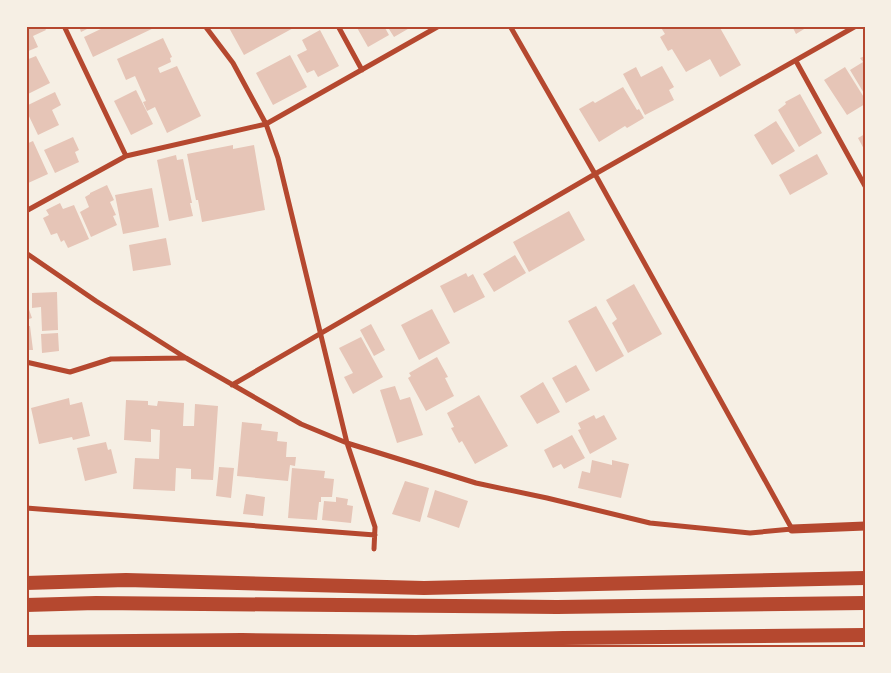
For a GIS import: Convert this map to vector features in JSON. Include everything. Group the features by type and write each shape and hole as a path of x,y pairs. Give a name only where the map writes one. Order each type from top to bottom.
{"highway":[{"path":"26,583 126,580 424,588 865,578"},
{"path":"26,605 106,603 557,607 865,603"},
{"path":"26,642 242,640 416,642 564,638 865,636"}],"street":[{"path":"64,26 126,156"},
{"path":"205,26 233,63 266,124 278,158 347,443 375,526 374,549"},
{"path":"338,26 362,70"},
{"path":"26,211 126,156 266,124 439,26"},
{"path":"510,26 595,174 792,529"},
{"path":"232,385 595,174 856,26"},
{"path":"796,61 865,186"},
{"path":"26,253 96,302 186,358 301,424 347,443 476,483 650,523 750,533 865,526"},
{"path":"26,362 70,372 111,359 186,358"},
{"path":"26,508 374,535"}],"building":[{"path":"26,26 44,26 46,30 33,36 38,47 26,52"},
{"path":"79,26 93,26 81,32"},
{"path":"107,26 158,26 93,57 84,37"},
{"path":"228,26 297,26 244,55"},
{"path":"356,26 384,26 389,35 368,47"},
{"path":"387,26 413,26 394,37"},
{"path":"660,26 719,26 741,65 720,77 710,59 686,72 672,49 668,51 660,37 665,34"},
{"path":"792,26 809,26 796,34"},
{"path":"320,30 339,66 318,77 314,70 307,73 297,55 307,50 302,40"},
{"path":"163,38 172,57 170,58 171,62 158,68 160,73 177,66 201,116 167,133 155,107 147,111 143,102 146,101 135,76 126,80 117,59"},
{"path":"290,55 307,87 273,105 256,73"},
{"path":"36,56 50,83 26,95 26,60"},
{"path":"865,56 865,95 850,70 863,62 860,58"},
{"path":"662,66 674,87 669,90 674,100 645,115 623,74 636,67 641,77"},
{"path":"845,67 865,99 865,104 847,115 824,80"},
{"path":"623,87 644,118 627,128 625,126 599,142 579,109 593,101 595,103"},
{"path":"136,90 153,124 131,135 114,101"},
{"path":"55,92 61,105 52,110 59,125 38,135 26,110 26,106"},
{"path":"800,94 822,133 799,147 778,110 786,104 785,102"},
{"path":"776,121 795,151 772,165 754,135"},
{"path":"865,134 865,151 858,138"},
{"path":"73,137 79,150 75,152 79,162 55,173 44,150"},
{"path":"33,141 48,174 26,184 26,144"},
{"path":"233,145 233,149 254,145 265,210 202,222 187,154"},
{"path":"817,154 828,174 790,195 779,175"},
{"path":"176,155 177,160 183,159 193,216 169,221 157,160"},
{"path":"107,185 114,200 110,202 116,215 113,216 117,225 91,237 80,212 89,207 85,197"},
{"path":"152,188 159,227 123,234 115,195"},
{"path":"60,203 63,209 74,205 89,239 68,248 64,240 61,242 57,233 51,235 43,218 49,215 46,210"},
{"path":"569,211 585,240 529,272 513,242"},
{"path":"166,238 171,265 133,271 129,245"},
{"path":"515,255 526,273 494,292 483,274"},
{"path":"466,273 468,277 473,274 485,297 454,313 440,286"},
{"path":"634,284 662,334 628,353 612,323 617,319 606,300"},
{"path":"57,292 58,330 42,331 41,307 32,308 32,293"},
{"path":"26,301 32,318 26,320"},
{"path":"596,306 624,356 596,372 568,321"},
{"path":"432,309 450,343 419,360 401,325"},
{"path":"371,324 385,350 374,356 360,330"},
{"path":"26,326 30,326 33,350 26,350"},
{"path":"58,333 59,351 42,353 41,334"},
{"path":"361,337 383,377 353,394 344,377 353,373 339,348"},
{"path":"437,357 448,377 445,378 454,396 426,411 408,378 411,376 409,373"},
{"path":"576,365 590,390 566,403 552,378"},
{"path":"543,382 560,412 537,424 520,396"},
{"path":"395,386 400,400 410,397 423,435 397,443 380,390"},
{"path":"479,395 508,446 475,464 462,441 459,443 451,428 454,427 447,413"},
{"path":"69,398 70,405 82,402 90,436 73,440 72,437 39,444 31,408"},
{"path":"126,400 148,401 148,405 157,406 158,401 184,403 183,426 194,426 195,404 218,406 213,480 191,479 191,469 176,468 175,491 133,489 135,458 159,459 160,430 151,429 151,442 124,440"},
{"path":"594,415 596,419 604,415 617,439 590,454 578,430 581,429 578,423"},
{"path":"242,422 262,424 261,430 278,432 277,441 287,442 286,457 296,457 295,466 290,465 288,481 237,476"},
{"path":"572,435 585,458 564,469 561,464 553,468 544,450"},
{"path":"106,442 108,450 111,449 117,473 85,481 77,448"},
{"path":"592,460 612,465 612,460 629,464 621,498 578,488 582,471 590,473"},
{"path":"219,467 234,468 231,498 216,496"},
{"path":"292,468 325,471 324,478 334,479 332,497 321,497 317,520 288,518"},
{"path":"405,481 429,488 420,522 392,514"},
{"path":"435,490 468,501 459,528 427,517"},
{"path":"246,494 265,497 263,516 243,514"},
{"path":"336,497 348,499 347,505 353,506 351,523 322,520 324,501 336,502"}]}
